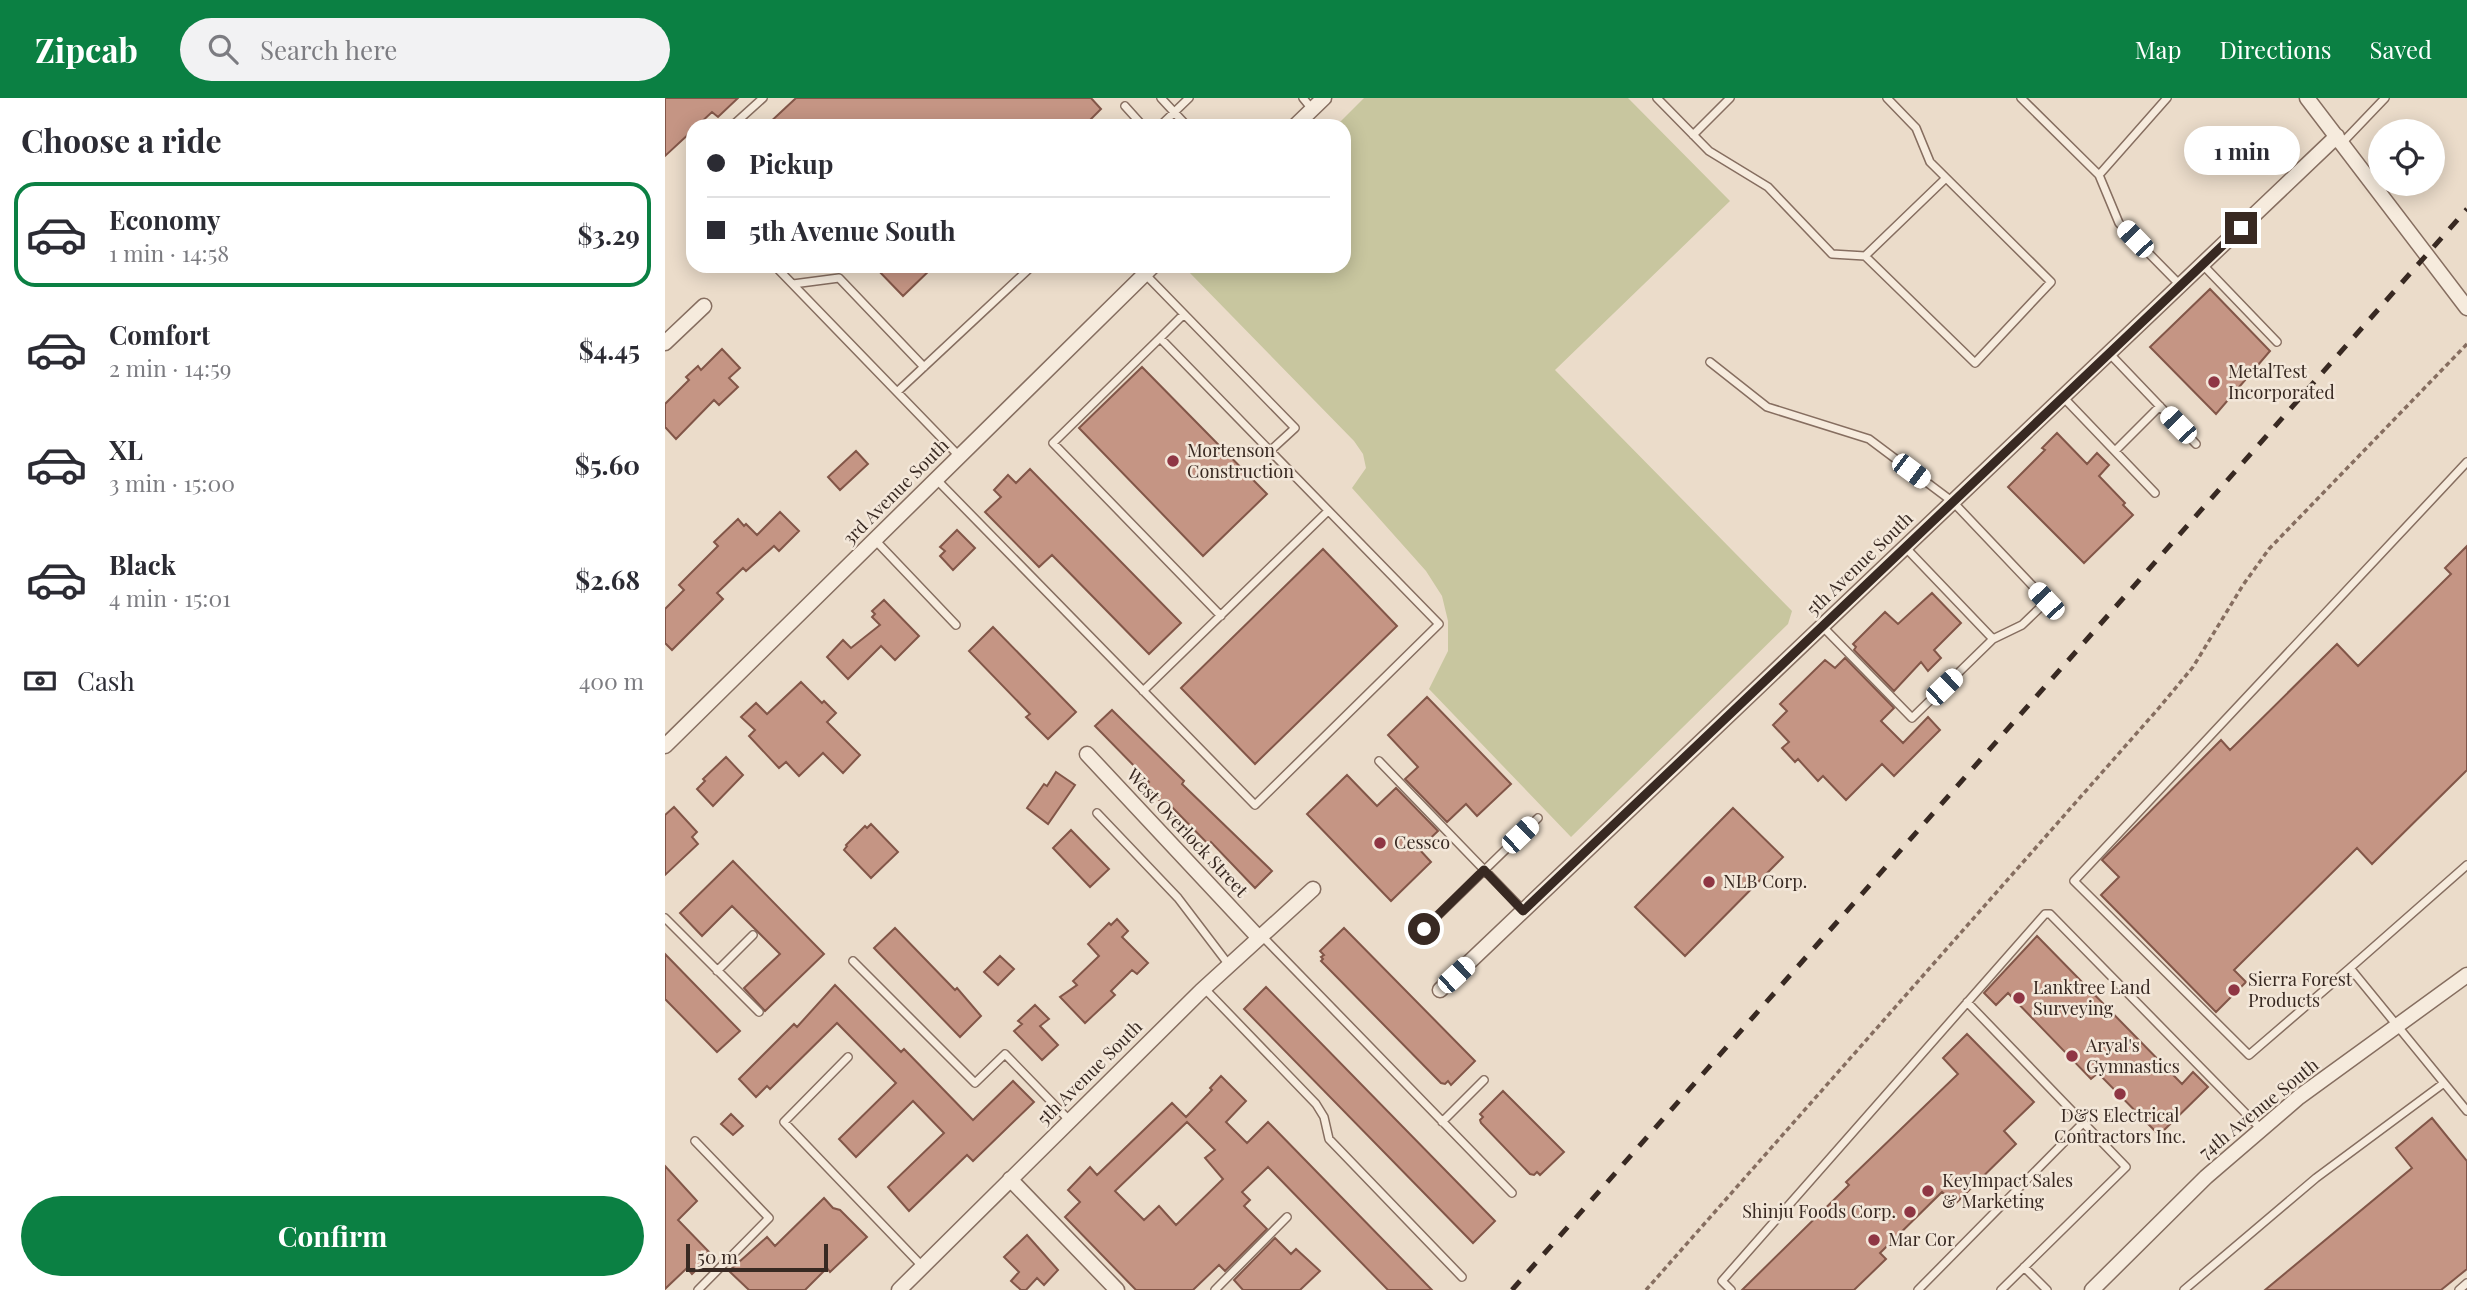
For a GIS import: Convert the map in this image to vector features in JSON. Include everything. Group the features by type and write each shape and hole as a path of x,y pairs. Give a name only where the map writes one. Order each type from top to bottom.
{"street":[{"path":"1308,104 1324,98"},
{"path":"2307,98 2465,299"},
{"name":"5th Avenue South","path":"1440,990 2202,264 2340,140"},
{"name":"3rd Avenue South","path":"665,746 1146,273"},
{"path":"665,343 704,306"},
{"name":"West Overlock Street","path":"1087,754 1260,937"},
{"name":"5th Avenue South","path":"899,1290 1204,988 1313,889"},
{"name":"74th Avenue South","path":"2097,1288 2206,1177 2299,1097 2467,975"},
{"path":"1010,1179 1117,1290"}],"lane":[{"path":"740,119 762,98"},
{"path":"1161,98 1180,119"},
{"path":"1167,119 1189,98"},
{"path":"1657,98 1709,150 1767,187 1832,254 1865,256 1975,363 2051,282 1930,162 1916,128 1887,98"},
{"path":"1693,135 1730,98"},
{"path":"2021,98 2099,175 2119,223 2180,286"},
{"path":"2099,175 2167,98"},
{"path":"2340,140 2385,98"},
{"path":"1125,106 1137,119"},
{"path":"1865,256 1946,178"},
{"path":"2202,264 2277,342"},
{"path":"782,273 960,456"},
{"path":"897,392 1025,273"},
{"path":"1151,273 1184,314 1295,428 1270,451"},
{"path":"793,284 839,278 924,367"},
{"path":"1184,314 1053,443 1221,615"},
{"path":"936,479 1255,805 1439,624 1160,338"},
{"path":"2109,353 2196,444"},
{"path":"1710,362 1767,408 1869,439 1953,502 2046,601 2022,625 1993,639 1912,718 1822,626"},
{"path":"2063,397 2155,493"},
{"path":"2115,451 2160,406"},
{"path":"2467,462 2074,881 2249,1055 2467,865"},
{"path":"1143,691 1328,511"},
{"path":"875,540 955,625"},
{"path":"1905,547 1993,639"},
{"path":"1379,761 1523,911"},
{"path":"1097,813 1178,898 1229,965"},
{"path":"1424,929 1538,818"},
{"path":"1731,1290 1722,1281 2045,914 2050,914 2262,1129"},
{"path":"665,918 759,1012"},
{"path":"717,971 753,935"},
{"path":"1260,937 1512,1193"},
{"path":"853,961 975,1083 1005,1054 1070,1121"},
{"path":"2350,968 2467,1111"},
{"path":"1204,988 1316,1104 1324,1117 1329,1139 1462,1277"},
{"path":"1967,1002 2126,1167 2001,1290"},
{"path":"848,1057 784,1122 922,1267"},
{"path":"1442,1122 1484,1080"},
{"path":"2184,1290 2316,1178 2444,1083"},
{"path":"1918,1290 2083,1123"},
{"path":"695,1141 769,1218 698,1290"},
{"path":"1215,1290 1287,1217"},
{"path":"2024,1267 2047,1290"},
{"path":"2459,1290 2467,1283"}],"path":[{"path":"1646,1290 2158,709 2193,667 2243,585 2269,549 2467,344"}],"shaded area":[{"path":"1364,98 1628,98 1730,201 1555,370 1792,611 1788,624 1571,837 1429,689 1448,651 1448,621 1442,596 1426,571 1352,488 1366,468 1363,454 1354,441 1190,273 1351,273 1351,119 1343,119"}],"building":[{"path":"665,98 738,98 718,117 712,112 704,119 686,119 686,136 665,156"},
{"path":"796,98 1091,98 1101,109 1091,119 774,119"},
{"path":"881,273 927,273 903,296"},
{"name":"MetalTest Incorporated","path":"2210,289 2270,351 2216,414 2150,347"},
{"path":"722,349 740,368 729,378 738,387 719,405 714,400 676,439 665,427 665,404 689,380 686,377 698,366 701,370"},
{"name":"Mortenson Construction","path":"1142,367 1267,494 1203,556 1079,428"},
{"path":"2057,433 2087,464 2097,453 2109,465 2099,476 2133,515 2084,563 2008,487 2045,450 2042,448"},
{"path":"856,451 868,464 840,490 828,477"},
{"path":"1030,469 1181,623 1149,654 1052,555 1039,567 985,512 1001,497 994,490 1008,475 1016,483"},
{"path":"780,512 799,531 779,551 774,546 746,571 743,568 717,593 723,599 672,650 665,643 665,609 684,590 679,585 718,546 714,542 738,519 757,535"},
{"path":"957,530 975,548 953,570 940,556 945,551 940,547"},
{"path":"2467,546 2467,770 2372,864 2357,848 2234,970 2246,982 2216,1012 2101,895 2119,877 2102,860 2221,740 2230,750 2337,644 2358,666 2451,574 2445,568"},
{"path":"1323,549 1397,626 1255,764 1181,688"},
{"path":"1932,593 1961,623 1934,650 1941,658 1928,671 1921,662 1894,691 1854,650 1856,647 1853,644 1885,612 1898,624"},
{"path":"884,600 919,636 895,660 881,646 848,679 827,657 843,640 851,648 880,625 872,617 875,614 872,611"},
{"path":"993,627 1076,712 1048,739 1026,717 1030,714 969,651"},
{"path":"1845,658 1894,708 1881,721 1903,743 1928,717 1940,730 1894,776 1882,764 1846,800 1823,776 1818,781 1798,759 1795,762 1782,748 1789,742 1773,725 1787,711 1780,704 1825,660 1835,668"},
{"path":"801,682 836,713 827,722 860,755 843,773 823,753 799,776 786,762 779,768 749,736 755,730 741,717 756,703 767,714"},
{"path":"1427,697 1511,784 1477,816 1466,804 1447,822 1405,779 1418,767 1388,735"},
{"path":"1112,710 1184,781 1182,784 1272,871 1255,888 1211,842 1209,845 1165,800 1162,803 1145,786 1149,782 1095,726"},
{"path":"726,757 743,775 713,806 697,789 705,781 703,779"},
{"path":"1056,772 1075,785 1048,824 1027,808"},
{"name":"Cessco","path":"1347,775 1377,806 1396,788 1438,831 1419,849 1431,862 1391,901 1307,814"},
{"path":"674,807 697,832 692,837 698,844 665,875 665,815"},
{"name":"NLB Corp.","path":"1733,808 1783,857 1685,956 1635,907"},
{"path":"871,824 898,852 871,878 844,850 865,826 867,828"},
{"path":"1071,830 1109,869 1090,887 1053,848"},
{"path":"733,861 824,954 765,1011 744,988 780,954 732,906 702,936 680,913"},
{"path":"1117,919 1128,931 1122,937 1148,963 1137,974 1132,970 1111,991 1115,995 1085,1023 1060,997 1077,985 1073,981 1099,956 1088,944 1109,923 1111,925"},
{"path":"895,928 955,990 957,988 981,1016 960,1037 874,948"},
{"path":"1344,928 1475,1061 1451,1085 1448,1081 1441,1083 1321,961 1324,955 1320,951"},
{"path":"2037,936 2182,1084 2193,1072 2208,1087 2159,1135 2098,1073 2091,1079 2008,993 1996,1005 1984,993"},
{"path":"665,954 740,1031 717,1052 665,999"},
{"path":"1000,956 1014,969 998,985 984,972"},
{"path":"835,985 901,1052 904,1049 973,1120 1013,1081 1034,1102 973,1161 967,1155 909,1211 888,1187 944,1133 913,1101 856,1157 839,1139 896,1083 837,1023 770,1089 767,1086 756,1097 739,1079 794,1024 797,1027"},
{"path":"1266,987 1495,1221 1473,1243 1244,1009"},
{"path":"1035,1005 1049,1019 1040,1026 1058,1045 1042,1060 1014,1031 1022,1024 1018,1021"},
{"path":"1967,1034 2034,1102 2004,1131 2016,1144 1955,1204 1942,1192 1880,1253 1886,1259 1854,1290 1742,1290 1849,1185 1846,1182 1958,1074 1943,1058"},
{"path":"1221,1076 1246,1101 1226,1122 1247,1143 1268,1122 1432,1290 1388,1290 1268,1167 1242,1192 1250,1200 1244,1206 1267,1229 1225,1271 1219,1265 1193,1290 1136,1290 1065,1217 1080,1202 1068,1190 1090,1167 1097,1175 1172,1103 1186,1117 1212,1090 1210,1088","holes":["1187,1122 1215,1150 1205,1158 1223,1179 1176,1225 1159,1206 1144,1220 1115,1191"]},
{"path":"1503,1091 1564,1152 1540,1175 1537,1172 1530,1174 1481,1123 1483,1117 1480,1114"},
{"path":"731,1114 743,1126 733,1135 721,1124"},
{"path":"2432,1118 2467,1161 2467,1269 2441,1290 2265,1290 2412,1168 2396,1148"},
{"path":"665,1166 697,1201 678,1220 712,1255 692,1274 687,1268 665,1289"},
{"path":"824,1198 867,1237 830,1272 827,1268 805,1290 749,1290 729,1271 767,1237 775,1246"},
{"path":"1027,1235 1058,1270 1044,1285 1037,1278 1026,1290 1021,1290 1011,1281 1019,1272 1004,1257"},
{"path":"1275,1238 1291,1254 1296,1249 1320,1271 1300,1290 1243,1290 1234,1280"}],"railway":[{"path":"1512,1290 2467,209"}],"place":[{"name":"MetalTest Incorporated","path":"2214,382"},
{"name":"Mortenson Construction","path":"1173,461"},
{"name":"Cessco","path":"1380,843"},
{"name":"NLB Corp.","path":"1709,882"},
{"name":"Sierra Forest Products","path":"2234,990"},
{"name":"Lanktree Land Surveying","path":"2019,998"},
{"name":"Aryal's Gymnastics","path":"2072,1056"},
{"name":"D&S Electrical Contractors Inc.","path":"2120,1094"},
{"name":"KeyImpact Sales & Marketing","path":"1928,1191"},
{"name":"Shinju Foods Corp.","path":"1910,1212"},
{"name":"Mar Cor","path":"1874,1240"}],"route":[{"path":"1424,929 1484,870 1523,911 2241,228"}]}
